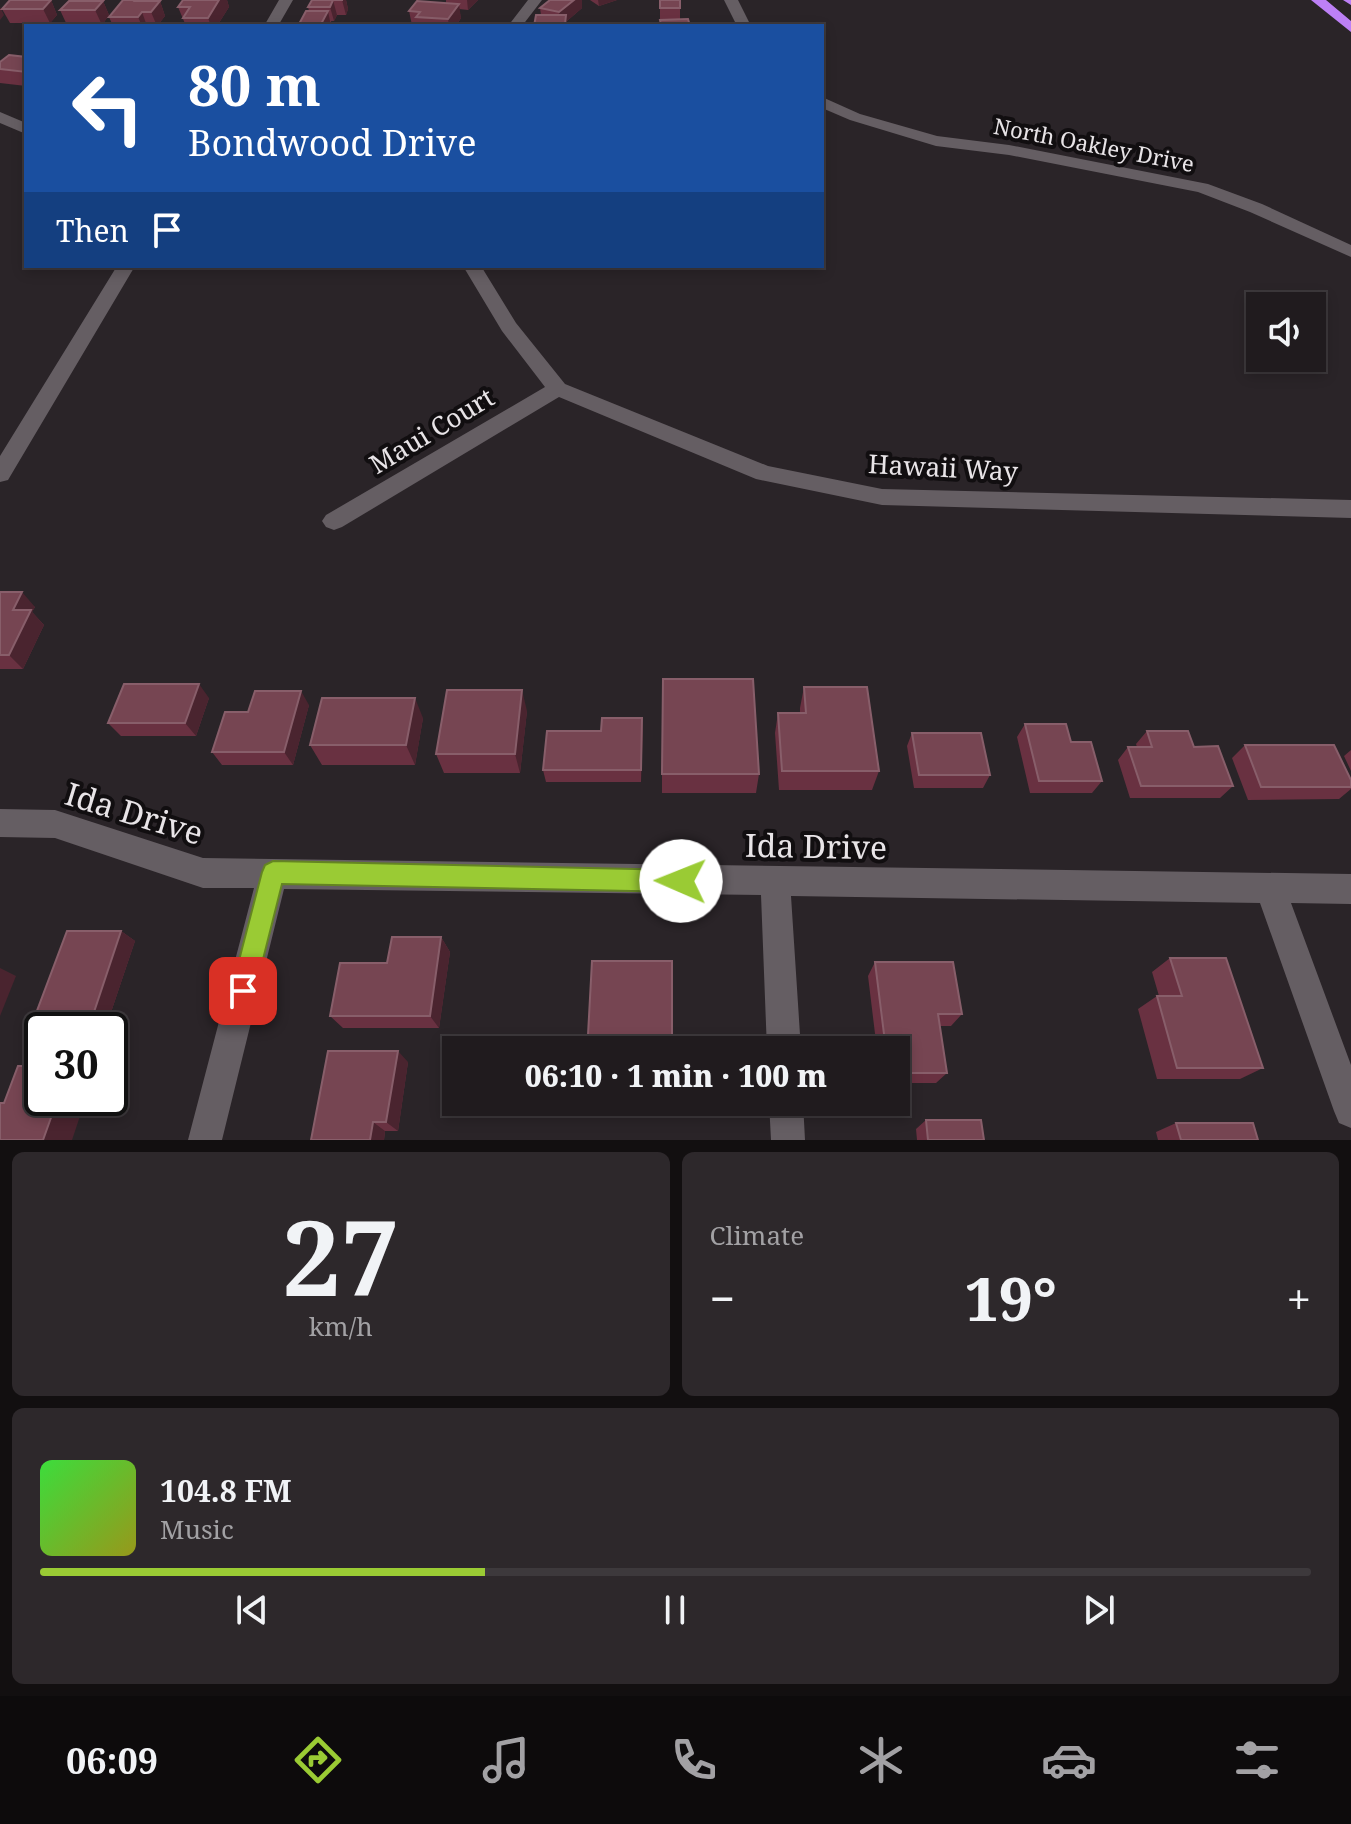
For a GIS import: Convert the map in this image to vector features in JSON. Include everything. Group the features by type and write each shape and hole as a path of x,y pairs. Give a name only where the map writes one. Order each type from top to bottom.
{"highway":[{"path":"1318,0 1351,28"}],"street":[{"path":"272,24 286,0"},
{"path":"517,24 535,0"},
{"path":"731,0 743,24"},
{"name":"North Oakley Drive","path":"824,103 855,117 936,141 1009,150 1202,188 1256,208 1351,252"},
{"path":"0,117 24,128"},
{"path":"2,469 125,268"},
{"name":"Hawaii Way","path":"473,268 509,327 558,389 764,473 882,497 1351,509"},
{"name":"Maui Court","path":"334,521 558,389"},
{"name":"Ida Drive","path":"0,823 55,824 203,873 1351,889"},
{"path":"205,1140 273,872"},
{"path":"775,883 783,1036"},
{"path":"1271,890 1351,1111"},
{"path":"787,1116 788,1140"}],"building":[{"path":"10,0 51,0 43,9 2,9"},
{"path":"123,0 160,1 151,12 142,12 138,17 109,17"},
{"path":"183,0 219,0 208,18 183,18 190,7 178,7"},
{"path":"312,0 333,0 330,7 308,7"},
{"path":"550,0 574,0 559,12 540,8"},
{"path":"660,0 680,0 680,8 660,8"},
{"path":"69,1 103,1 95,10 60,10"},
{"path":"417,1 459,4 448,19 416,17 420,12 409,11"},
{"path":"306,11 328,11 321,24 299,24"},
{"path":"536,15 566,15 565,24 534,24"},
{"path":"688,19 689,24 661,24 660,20"},
{"path":"9,55 24,57 24,72 0,69 0,62"},
{"path":"0,592 22,592 13,610 31,610 9,655 0,655"},
{"path":"663,679 753,679 759,774 662,774"},
{"path":"124,684 199,684 185,723 108,723"},
{"path":"804,687 867,687 879,771 782,771 778,713 806,713"},
{"path":"447,690 522,690 515,754 436,754"},
{"path":"255,691 301,691 284,752 212,752 225,712 248,712"},
{"path":"322,698 415,698 406,745 310,745"},
{"path":"602,718 642,718 641,770 543,770 547,731 601,731"},
{"path":"1025,724 1066,724 1071,742 1091,742 1102,781 1039,781"},
{"path":"1147,731 1188,731 1194,747 1218,746 1233,786 1141,786 1128,747 1152,747"},
{"path":"912,733 981,733 990,775 919,775"},
{"path":"1245,745 1334,745 1351,780 1351,787 1261,787"},
{"path":"67,931 121,931 94,1012 37,1012"},
{"path":"392,937 441,937 430,1016 330,1016 340,963 387,963"},
{"path":"1170,958 1226,958 1263,1068 1177,1068 1157,996 1182,996"},
{"path":"592,961 672,961 672,1036 588,1035"},
{"path":"875,962 953,962 962,1014 938,1014 947,1073 910,1073 910,1036 884,1036"},
{"path":"328,1051 398,1051 386,1122 373,1122 370,1140 311,1140"},
{"path":"18,1066 24,1066 24,1116 52,1116 43,1140 0,1140 0,1103 4,1103"},
{"path":"926,1120 981,1120 984,1140 928,1140"},
{"path":"1176,1123 1253,1123 1258,1140 1181,1140"}],"route":[{"path":"243,991 273,872 681,881"}]}
